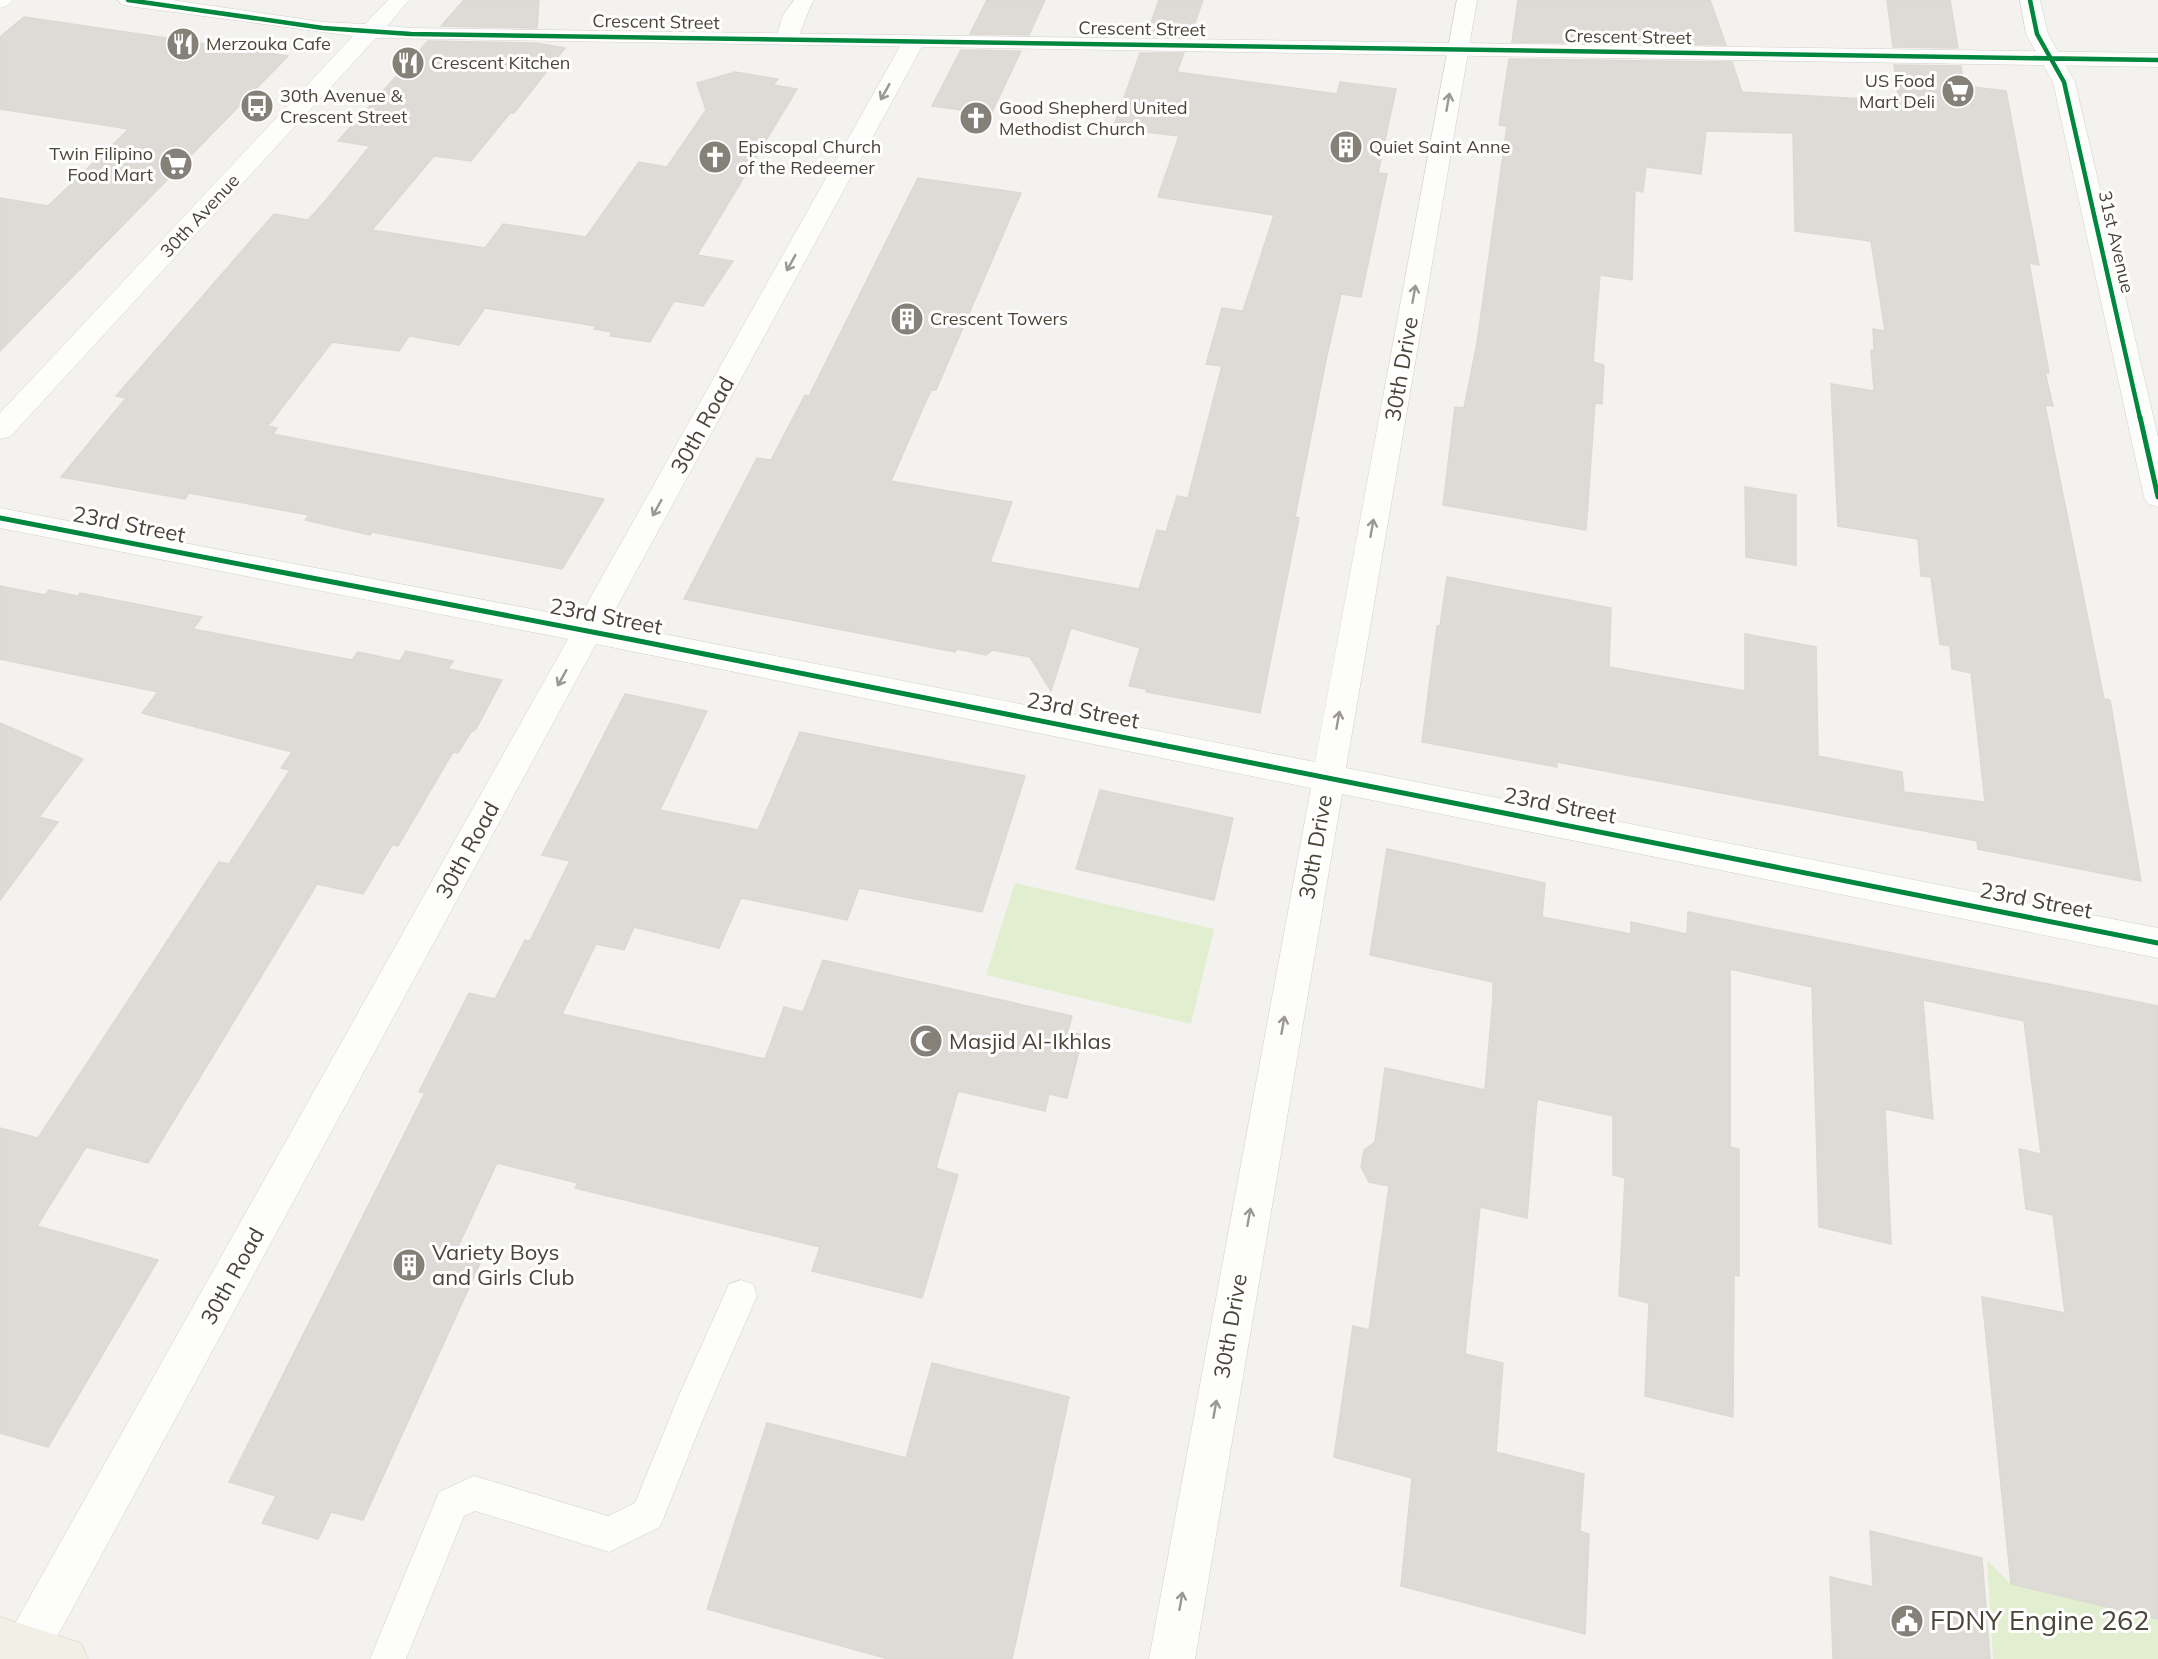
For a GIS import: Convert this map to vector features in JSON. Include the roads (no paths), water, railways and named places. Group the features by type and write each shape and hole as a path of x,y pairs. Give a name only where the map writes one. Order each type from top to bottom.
{"street":[{"name":"Crescent Street","path":"128,0 323,28 369,32 2158,60"},
{"name":"30th Avenue","path":"0,430 399,0"},
{"path":"787,38 794,15 804,0"},
{"name":"30th Drive","path":"1172,1659 1467,0"},
{"name":"31st Avenue","path":"2030,0 2037,34 2064,82 2158,497"},
{"name":"30th Road","path":"28,1651 914,41"},
{"name":"23rd Street","path":"0,518 588,631 2158,943"}],"lane":[{"path":"388,1659 451,1504 474,1493 609,1534 648,1515 689,1412 741,1296"}],"place":[{"name":"Merzouka Cafe","path":"183,44"},
{"name":"Crescent Kitchen","path":"408,63"},
{"name":"US Food Mart Deli","path":"1958,91"},
{"name":"30th Avenue & Crescent Street","path":"257,106"},
{"name":"Good Shepherd United Methodist Church","path":"976,118"},
{"name":"Quiet Saint Anne","path":"1346,147"},
{"name":"Episcopal Church of the Redeemer","path":"715,157"},
{"name":"Twin Filipino Food Mart","path":"176,164"},
{"name":"Crescent Towers","path":"907,319"},
{"name":"Masjid Al-Ikhlas","path":"926,1041"},
{"name":"Variety Boys and Girls Club","path":"409,1265"},
{"name":"FDNY Engine 262","path":"1907,1621"}]}
